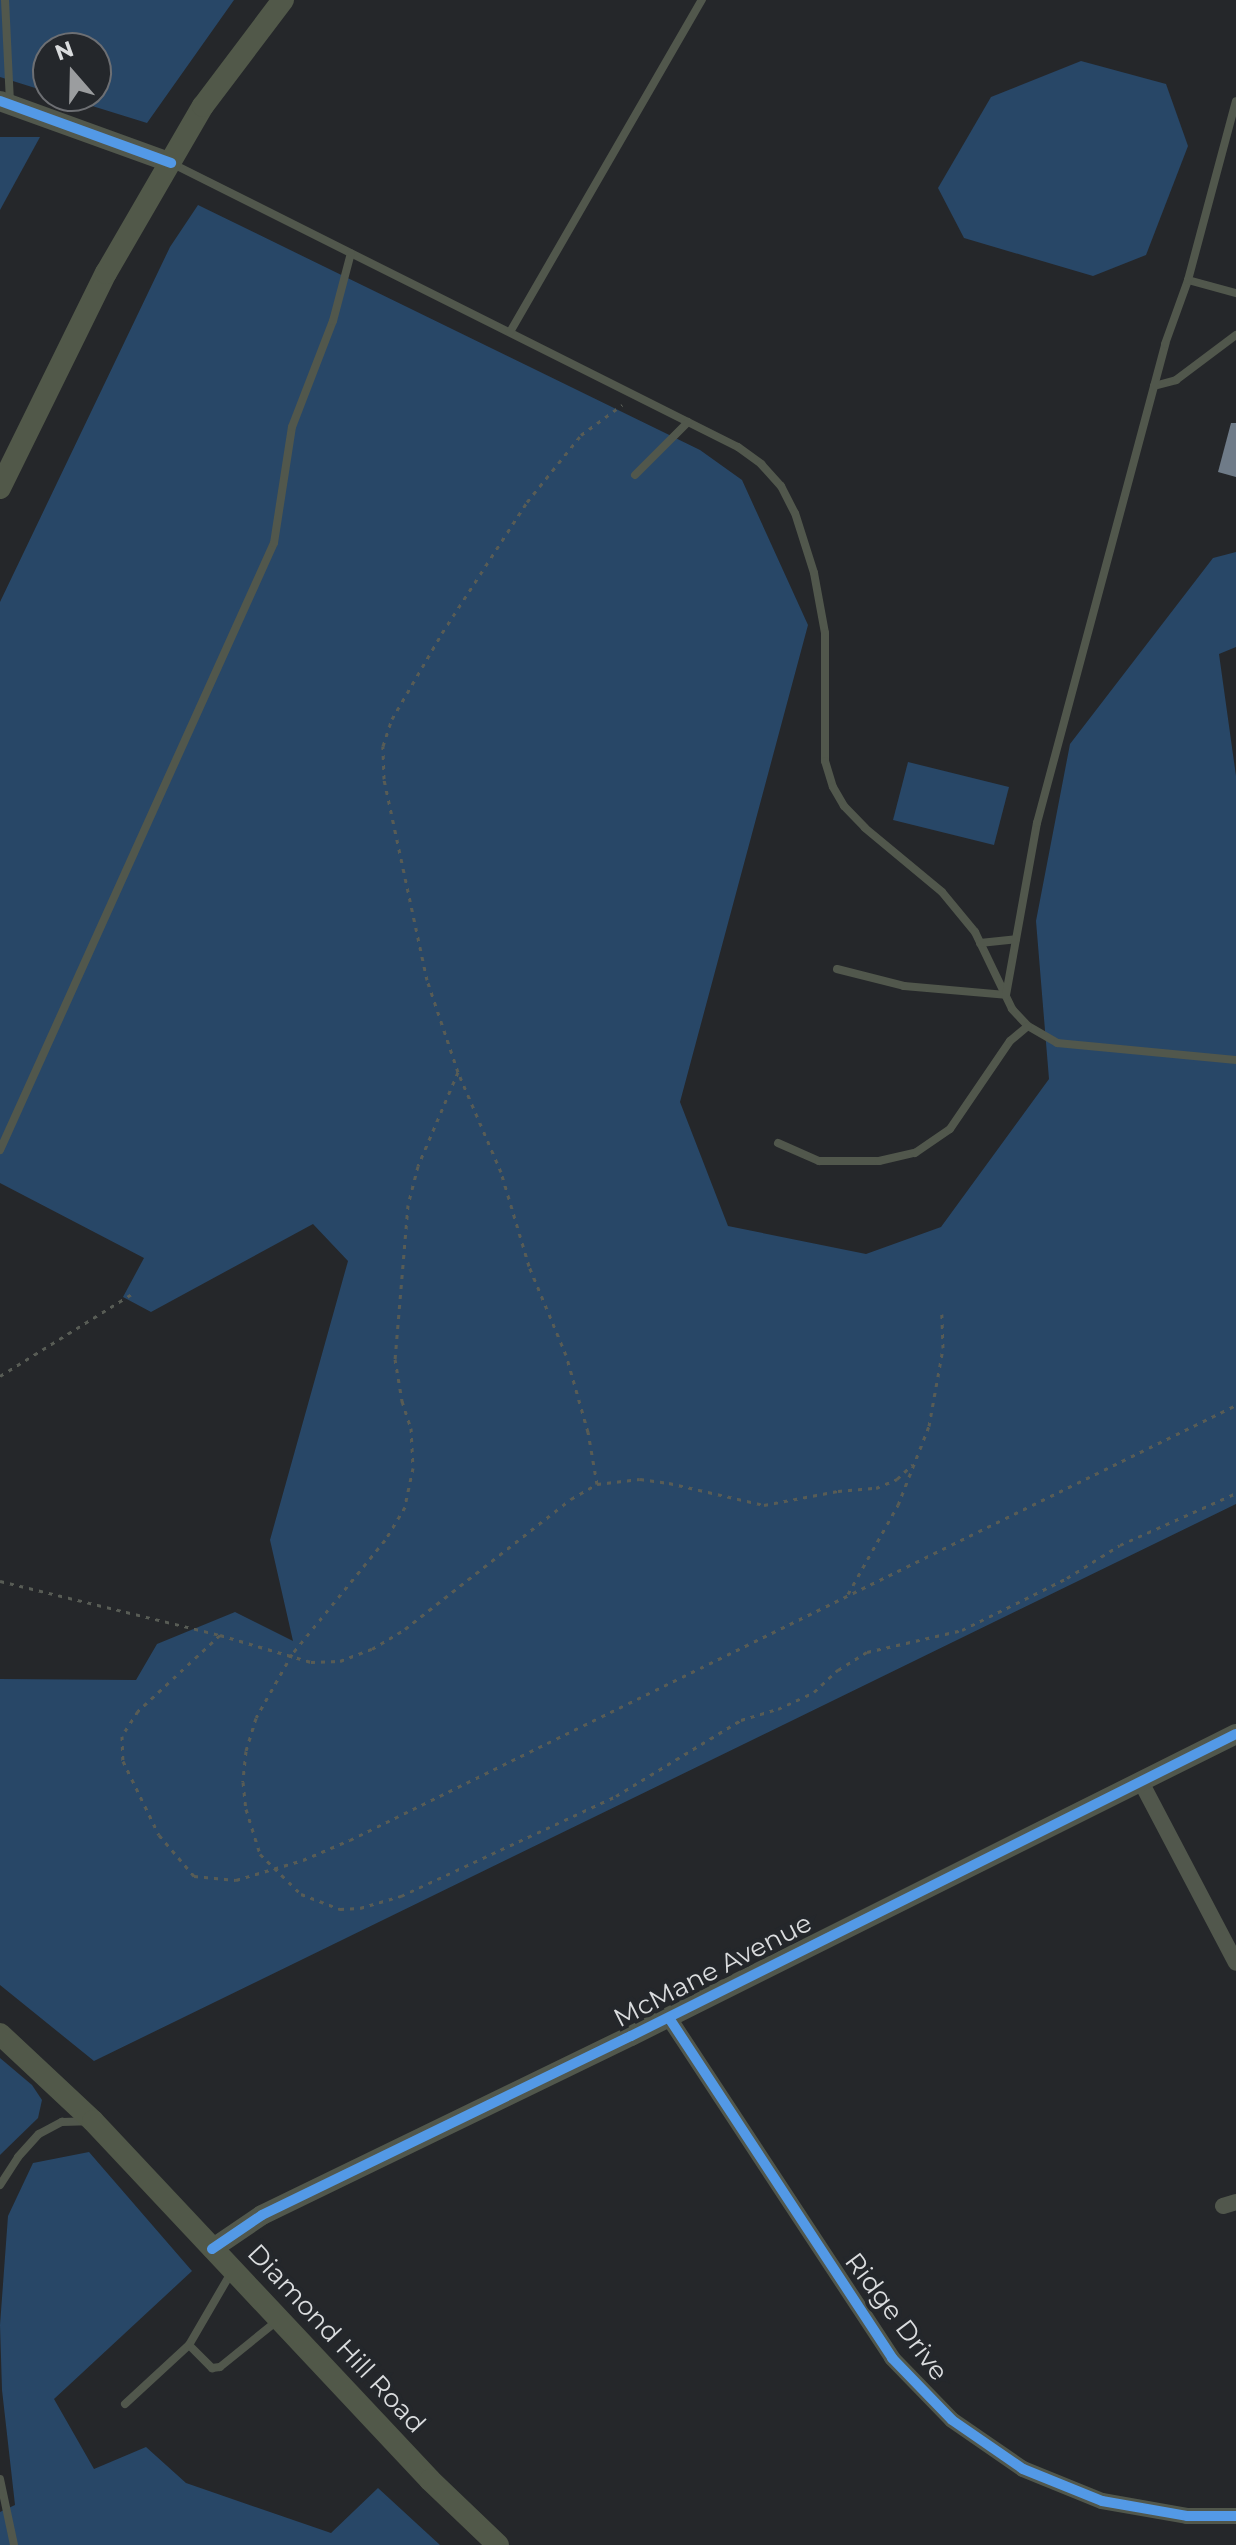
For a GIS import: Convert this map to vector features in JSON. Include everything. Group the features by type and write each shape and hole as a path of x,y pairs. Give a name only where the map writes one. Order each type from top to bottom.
{"main road":[{"path":"0,488 106,273 203,106 283,0"},
{"name":"Diamond Hill Road","path":"0,2034 93,2121 430,2480 498,2545"}],"street":[{"path":"5,103 171,163"},
{"name":"McMane Avenue","path":"212,2249 262,2215 669,2018 1236,1734"},
{"path":"1141,1782 1236,1963"},
{"name":"Ridge Drive","path":"669,2018 892,2358 952,2420 1023,2469 1102,2501 1187,2516 1236,2516"}],"lane":[{"path":"5,0 5,103"},
{"path":"510,332 702,0"},
{"path":"1006,995 1037,823 1154,386 1188,280 1236,101"},
{"path":"171,163 738,447 761,464 781,486 795,513 814,573 825,633 825,761 833,787 865,828 942,892 980,943 1006,995 1028,1026 1057,1043 1236,1060"},
{"path":"0,1150 274,543 292,427 333,321 351,253"},
{"path":"1188,280 1236,293"},
{"path":"1154,386 1176,380 1236,335"},
{"path":"635,475 688,422"},
{"path":"980,943 1016,939"},
{"path":"837,969 904,986 1006,995"},
{"path":"778,1143 819,1161 879,1161 915,1153 950,1129 1010,1041 1028,1026"},
{"path":"0,2185 18,2157 39,2134 62,2122 93,2121"},
{"path":"125,2404 189,2345 232,2270"},
{"path":"189,2345 212,2368 220,2367 278,2320"},
{"path":"0,2479 14,2545"}],"path":[{"path":"597,1484 588,1432 566,1355 529,1266 501,1172 458,1072 423,966 384,779 383,746 392,719 428,657 527,502 581,435 635,396"},
{"path":"458,1072 418,1166 408,1205 395,1359 402,1401 411,1428 413,1468 405,1507 385,1540 292,1654 256,1718 246,1751 243,1782 246,1809 260,1854 301,1894 340,1909 360,1908 401,1896 616,1796 741,1720 778,1709 814,1692 838,1670 867,1652 962,1630 1067,1578 1120,1545 1236,1493"},
{"path":"0,1376 135,1292"},
{"path":"848,1594 898,1505 929,1426 943,1348 942,1314"},
{"path":"220,1635 138,1711 122,1736 123,1761 159,1835 194,1876 236,1880 303,1860 350,1840 1236,1405"},
{"path":"0,1581 220,1635 311,1662 340,1661 372,1649 458,1590 571,1499 597,1484 640,1479 764,1505 838,1491 876,1488 897,1479 912,1465"}],"shaded area":[{"path":"0,0 234,0 147,123 112,112 112,32 32,32 32,87 0,77"},
{"path":"1081,61 1166,84 1188,146 1146,255 1093,276 964,238 938,188 991,97"},
{"path":"0,137 40,137 0,210"},
{"path":"198,205 700,450 742,480 808,625 680,1102 728,1226 866,1254 941,1227 1049,1079 1036,921 1070,744 1213,558 1236,552 1236,647 1219,654 1236,776 1236,1504 94,2061 0,1985 0,1679 136,1680 157,1644 235,1612 293,1641 270,1540 348,1261 313,1224 151,1312 123,1297 144,1258 0,1183 0,602 170,247"},
{"path":"908,762 1009,787 994,845 893,820"},
{"path":"0,2058 32,2085 42,2100 38,2118 0,2155"},
{"path":"89,2152 192,2271 54,2399 94,2469 146,2447 186,2483 331,2533 378,2488 440,2545 0,2545 0,2512 15,2505 2,2390 0,2325 8,2216 33,2163"}],"building":[{"path":"1231,423 1236,423 1236,477 1218,472"}],"cycle path":[{"path":"0,101 171,163"},
{"path":"212,2249 262,2215 631,2036 1236,1734"},
{"path":"669,2018 892,2358 952,2420 1023,2469 1102,2501 1187,2516 1236,2516"}]}
